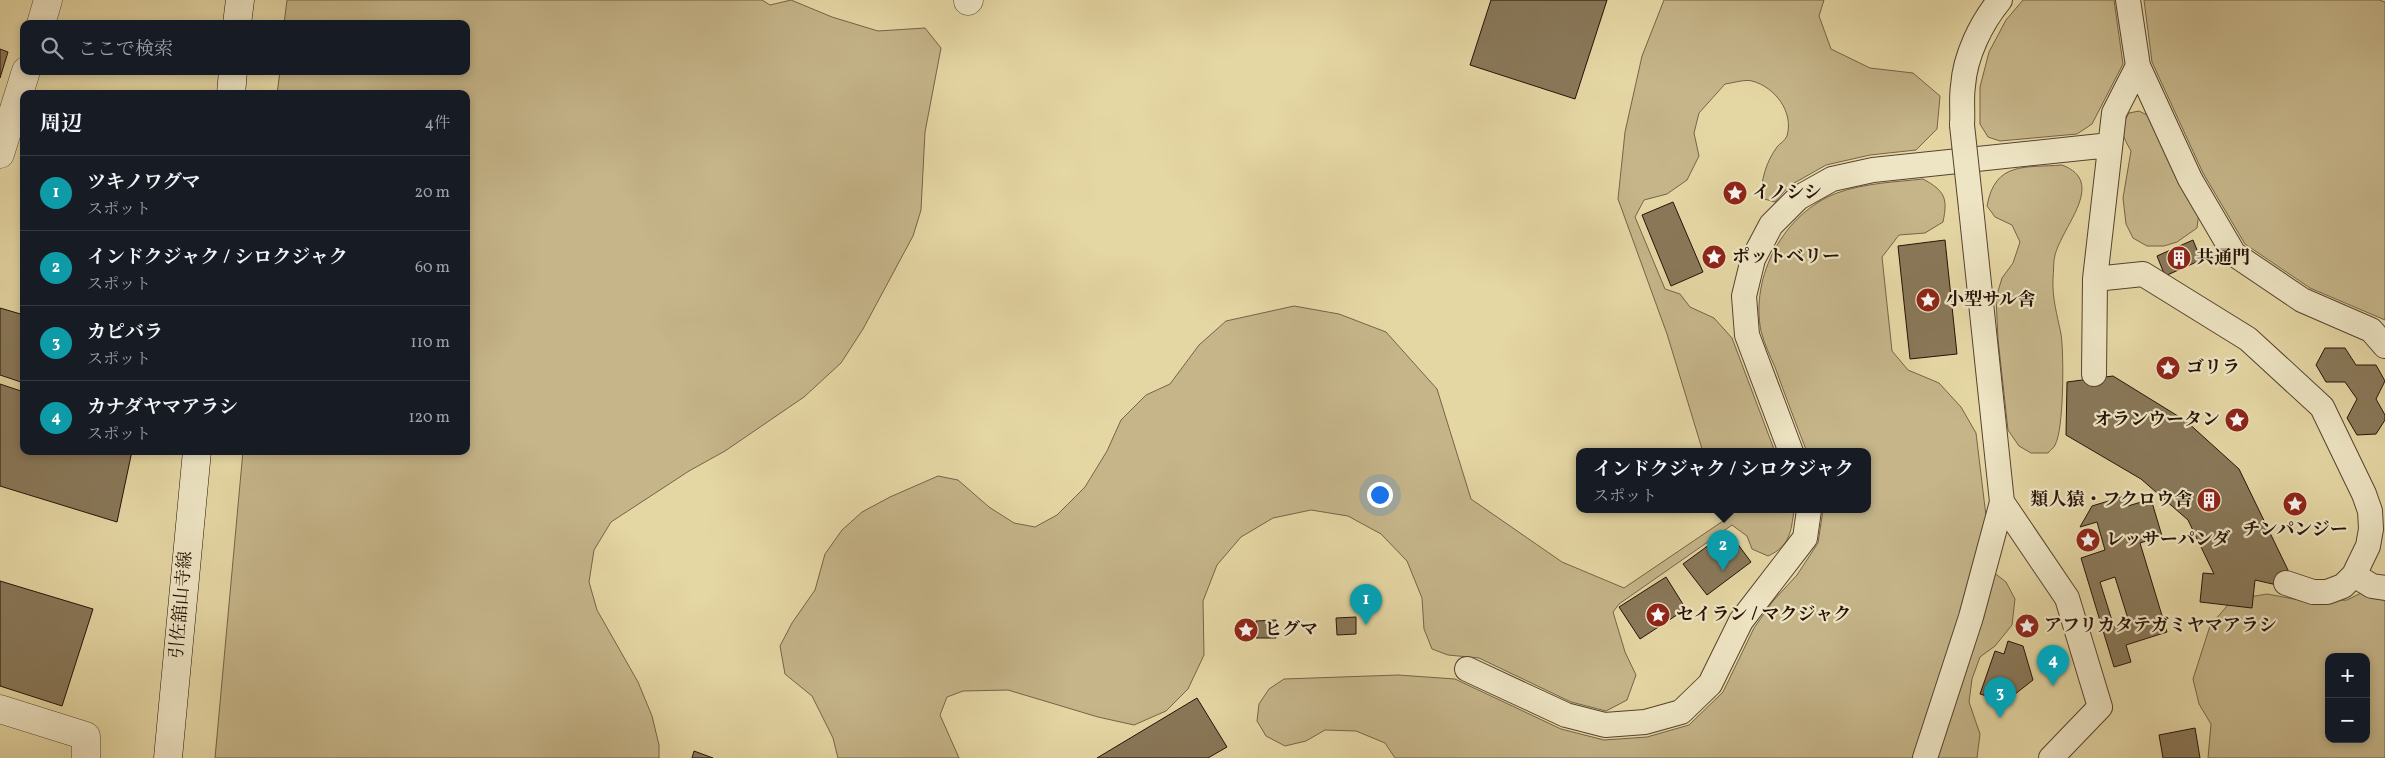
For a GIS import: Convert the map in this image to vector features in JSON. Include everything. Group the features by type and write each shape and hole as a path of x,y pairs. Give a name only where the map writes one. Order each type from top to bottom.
{"main road":[{"path":"42,20 48,0"},
{"path":"238,20 240,0"},
{"path":"20,90 25,75"},
{"path":"231,90 233,75"},
{"path":"0,154 20,90"},
{"name":"引佐舘山寺線","path":"168,758 197,455"},
{"path":"0,708 86,736 86,758"}],"lane":[{"path":"1924,758 1971,617 2002,502 1962,125 1963,85 1973,45 1992,10 2000,0"},
{"path":"2128,0 2138,66 2190,179 2234,254 2302,300 2380,332"},
{"path":"2094,374 2095,279 2114,113 2138,66"},
{"path":"1789,448 1746,335 1744,296 1753,259 1771,226 1798,198 1832,179 1873,170 2110,145"},
{"path":"2095,279 2143,274 2248,339 2322,407 2364,494 2370,511 2371,530 2368,546 2374,580 2343,586 2327,592 2313,592 2286,583"},
{"path":"2002,502 2067,598 2100,707 2051,758"},
{"path":"1467,669 1566,715 1605,726 1645,722 1681,712 1710,684 1742,620 1805,538 1809,513"}],"shaded area":[{"path":"287,0 762,0 770,5 791,0 832,17 878,31 925,28 941,48 925,132 921,210 913,236 863,329 841,363 804,397 725,451 689,471 611,522 594,550 589,582 597,610 638,682 652,716 659,745 659,758 215,758 243,455 470,455 470,90 278,90 279,75 470,75 470,20 284,20"},
{"path":"1664,0 1824,0 1819,16 1831,49 1870,68 1913,73 1940,96 1937,129 1916,150 1870,155 1826,165 1789,186 1775,202 1761,198 1762,185 1770,159 1777,147 1787,136 1788,118 1785,110 1775,95 1760,84 1746,80 1725,84 1699,113 1694,133 1699,156 1687,180 1667,194 1644,200 1635,217 1665,289 1680,294 1690,307 1714,318 1732,338 1773,448 1702,448 1667,334 1618,199 1625,132 1642,56"},
{"path":"2023,0 2114,0 2123,64 2092,124 2077,134 2000,141 1988,137 1980,124 1980,87 1989,52 2006,20"},
{"path":"2144,0 2379,0 2385,2 2385,320 2310,288 2245,244 2203,173 2152,62"},
{"path":"2139,111 2151,117 2199,212 2197,228 2177,242 2164,246 2147,246 2133,238 2126,224 2123,198 2131,151 2125,141 2123,128 2129,113"},
{"path":"2062,165 2075,173 2081,182 2082,193 2073,218 2059,243 2054,261 2053,292 2061,334 2063,357 2060,424 2055,445 2048,453 2031,453 2019,446 2008,430 1998,339 1996,298 2002,278 2013,263 2020,242 2012,225 1995,217 1987,206 1991,191 2004,174 2024,167"},
{"path":"1923,179 1936,187 1945,201 1943,222 1925,233 1899,235 1882,257 1892,351 1908,370 1939,383 1961,407 1976,433 1986,516 1975,558 2006,582 2015,599 2012,625 1995,646 1980,657 1972,679 1969,702 1980,734 1977,758 1395,758 1385,743 1356,731 1325,730 1306,741 1285,746 1266,736 1257,721 1259,704 1269,689 1284,679 1398,675 1455,679 1561,729 1604,740 1647,737 1689,725 1723,692 1754,628 1773,601 1797,575 1818,543 1823,513 1871,513 1871,448 1805,448 1765,345 1761,331 1759,310 1766,268 1775,249 1801,215 1818,202 1837,193 1880,183"},
{"path":"1294,306 1339,314 1386,332 1437,389 1471,499 1562,562 1624,588 1723,521 1721,513 1794,513 1788,538 1781,548 1768,556 1752,549 1747,536 1732,525 1619,604 1613,612 1625,652 1636,675 1627,700 1606,711 1571,702 1479,658 1448,655 1432,649 1424,629 1422,598 1407,561 1381,534 1348,516 1311,510 1273,518 1241,537 1217,565 1203,601 1204,655 1188,689 1166,711 1134,725 1098,717 1008,690 963,691 947,697 940,715 959,758 838,758 833,738 812,696 785,674 780,646 792,623 815,590 825,554 842,530 862,512 890,497 938,476 958,480 989,507 1014,523 1035,527 1057,515 1085,487 1107,451 1121,420 1146,395 1170,384 1199,345 1226,321"},
{"path":"2385,581 2385,758 2208,758 2211,724 2199,704 2193,679 2210,626 2232,600 2267,594 2310,602 2347,600"}],"building":[{"path":"1491,0 1607,0 1575,99 1470,65"},
{"path":"0,49 8,52 0,78"},
{"path":"1673,202 1703,272 1671,286 1642,215"},
{"path":"1945,240 1957,354 1910,359 1898,246"},
{"name":"共通門","path":"2193,240 2201,260 2165,276 2157,256"},
{"path":"0,308 20,314 20,382 0,375"},
{"path":"2325,348 2345,348 2356,365 2376,365 2385,381 2376,399 2385,415 2385,420 2376,434 2357,435 2347,418 2357,399 2345,382 2326,382 2316,365"},
{"name":"類人猿・フクロウ舎","path":"2113,376 2186,421 2239,469 2288,570 2277,585 2255,580 2252,608 2200,602 2203,573 2214,574 2188,520 2141,479 2066,435 2067,382"},
{"path":"0,384 20,391 20,455 131,455 117,522 0,486"},
{"path":"2125,496 2128,506 2151,499 2162,536 2140,543 2167,632 2126,645 2131,662 2114,667 2081,558 2105,550 2097,522 2080,527 2092,506","holes":["2115,577 2129,622 2114,627 2100,582"]},
{"path":"1728,531 1751,562 1707,595 1683,564"},
{"path":"1666,577 1686,609 1640,639 1619,607"},
{"path":"0,581 93,609 62,706 0,686"},
{"path":"1356,617 1356,634 1337,635 1336,618"},
{"path":"1276,620 1276,638 1256,638 1256,621"},
{"path":"2008,641 2023,646 2033,680 2005,702 1980,694 1995,651 2004,654"},
{"path":"1197,698 1227,747 1208,758 1097,758"},
{"path":"2195,728 2200,758 2163,758 2159,735"},
{"path":"694,751 713,758 692,758"}],"place":[{"name":"イノシシ","path":"1735,193"},
{"name":"ポットベリー","path":"1714,257"},
{"name":"共通門","path":"2179,258"},
{"name":"小型サル舎","path":"1928,300"},
{"name":"ゴリラ","path":"2168,368"},
{"name":"オランウータン","path":"2237,420"},
{"name":"類人猿・フクロウ舎","path":"2209,500"},
{"name":"チンパンジー","path":"2295,504"},
{"name":"レッサーパンダ","path":"2088,540"},
{"name":"インドクジャク / シロクジャク","path":"1723,571"},
{"name":"セイラン / マクジャク","path":"1658,615"},
{"name":"ツキノワグマ","path":"1366,625"},
{"name":"アフリカタテガミヤマアラシ","path":"2027,626"},
{"name":"ヒグマ","path":"1246,630"},
{"name":"カナダヤマアラシ","path":"2053,686"},
{"name":"カピバラ","path":"2000,718"}]}
